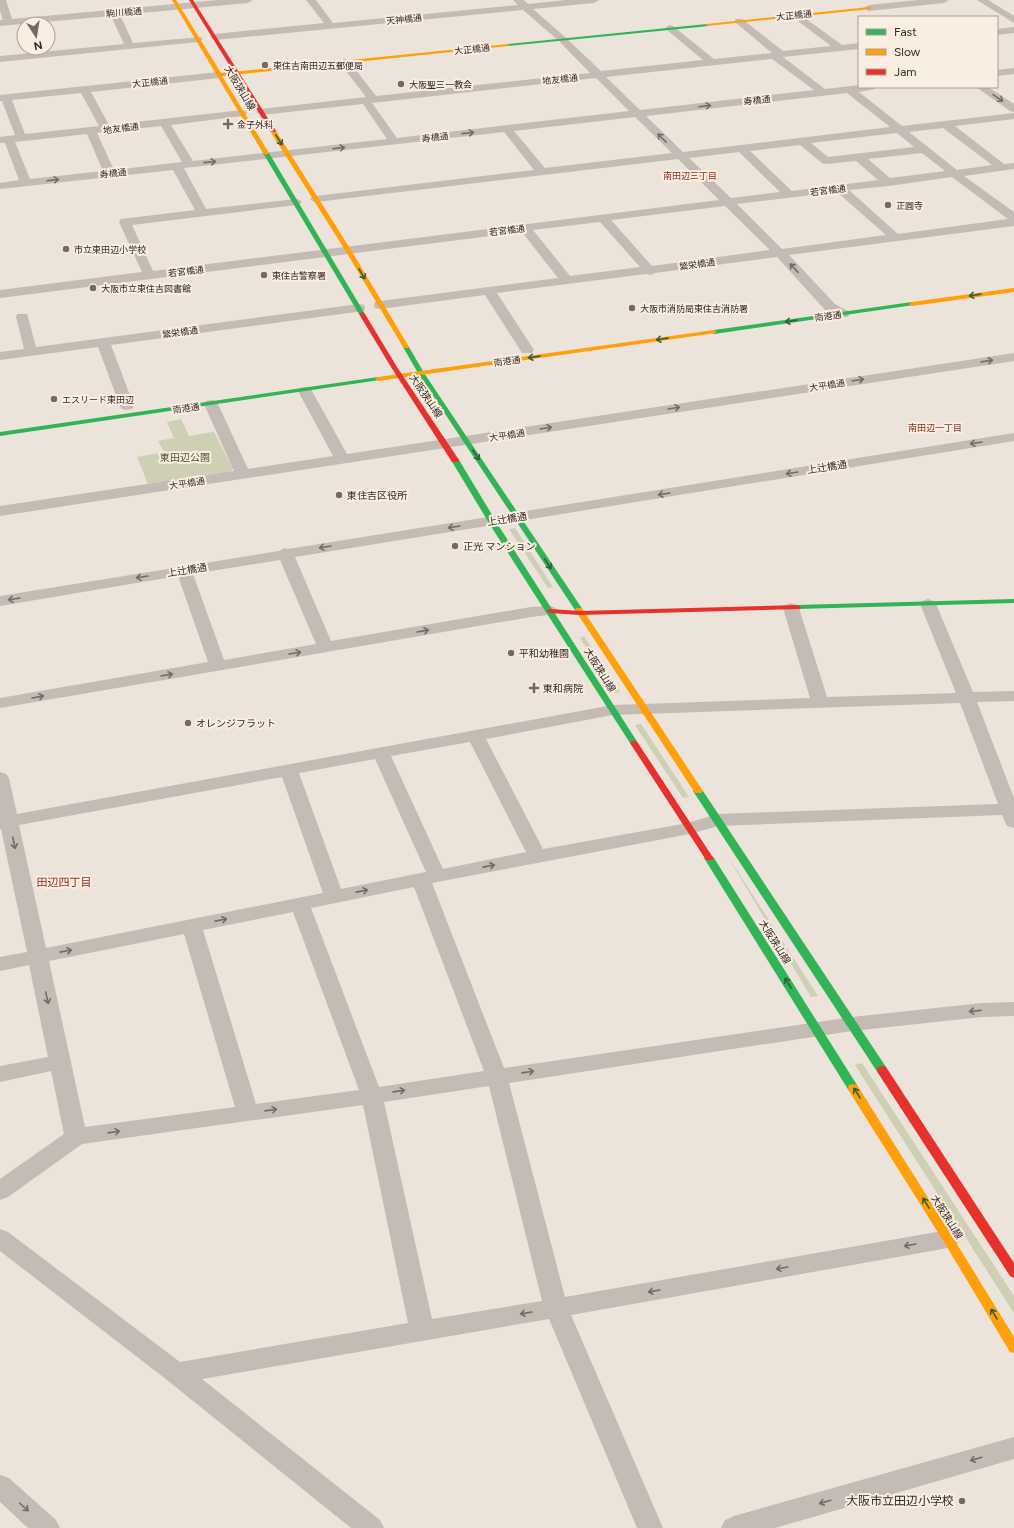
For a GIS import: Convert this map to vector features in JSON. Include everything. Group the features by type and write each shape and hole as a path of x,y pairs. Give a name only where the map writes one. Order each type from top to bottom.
{"main road":[{"name":"大阪狭山線","path":"176,3 359,308 405,366 421,373 852,1024 1014,1273"},
{"name":"大阪狭山線","path":"193,3 348,250 380,305 405,366"},
{"name":"大正橋通","path":"219,75 869,8"},
{"name":"南港通","path":"0,434 211,404 405,366 1014,281"},
{"name":"南港通","path":"303,386 399,376 1014,290"},
{"name":"大阪狭山線","path":"405,366 399,376 445,444 492,522 818,1029 1014,1348"},
{"path":"550,611 580,613 1014,601"}],"street":[{"path":"1,0 5,23"},
{"name":"駒川橋通","path":"56,20 114,13 176,3 248,0"},
{"path":"311,0 330,26"},
{"name":"天神橋通","path":"215,37 467,12 521,3 594,0"},
{"path":"858,0 881,16"},
{"name":"大正橋通","path":"869,8 944,0"},
{"path":"982,0 1014,20"},
{"path":"521,3 562,39 780,253 830,307 843,314"},
{"path":"459,4 467,12"},
{"path":"114,13 130,46"},
{"path":"796,15 840,48"},
{"path":"739,21 824,93"},
{"name":"駒川橋通","path":"5,23 16,23"},
{"path":"670,28 711,62"},
{"path":"998,32 1014,30"},
{"path":"56,53 198,39"},
{"name":"地友橋通","path":"261,112 858,46"},
{"path":"0,59 27,56"},
{"path":"344,62 394,141"},
{"path":"998,73 1014,71"},
{"name":"大正橋通","path":"3,97 219,75"},
{"name":"寿橋通","path":"0,186 860,88"},
{"path":"982,88 1014,109"},
{"path":"84,89 106,129"},
{"path":"849,89 955,174 1014,218"},
{"path":"3,97 10,139 26,183"},
{"name":"地友橋通","path":"10,139 242,113"},
{"path":"316,199 1014,116"},
{"path":"164,122 189,164"},
{"path":"944,124 1002,168"},
{"path":"507,129 542,172"},
{"path":"91,131 110,173"},
{"path":"802,141 826,161 924,149"},
{"path":"742,149 790,195"},
{"path":"859,157 889,182"},
{"path":"177,166 202,213"},
{"name":"若宮橋通","path":"0,294 1014,166"},
{"path":"839,188 896,238"},
{"path":"149,275 126,222 296,202"},
{"path":"602,218 650,271"},
{"name":"繁栄橋通","path":"380,305 650,271 1014,222"},
{"path":"525,228 567,281"},
{"path":"489,291 527,350"},
{"name":"繁栄橋通","path":"0,356 359,308"},
{"path":"22,317 31,352"},
{"path":"103,342 127,406"},
{"name":"大平橋通","path":"0,511 1014,357"},
{"path":"303,386 342,460"},
{"path":"211,404 243,475"},
{"name":"上辻橋通","path":"0,601 285,553 518,518 1014,437"},
{"path":"285,553 326,648"},
{"path":"184,570 218,666"},
{"path":"0,964 537,856 690,828 717,820 1011,816 967,698 928,604"},
{"path":"791,608 820,703"},
{"path":"0,703 531,612 550,611"},
{"path":"4,822 613,710 1014,696"},
{"path":"476,736 537,856"},
{"path":"381,753 429,878 497,1077 556,1308 650,1528"},
{"path":"289,770 334,897"},
{"path":"0,778 4,822 38,957 76,1137"},
{"path":"300,904 372,1096 422,1331"},
{"path":"192,926 248,1113"},
{"path":"0,1191 76,1137 372,1096 852,1024 982,1010 1014,1009"},
{"path":"0,1074 60,1062"},
{"path":"0,1238 176,1373 371,1528"},
{"path":"176,1373 948,1239"},
{"path":"734,1528 1014,1448"},
{"path":"0,1486 47,1528"}],"green space":[{"name":"東田辺公園","path":"181,419 189,436 214,432 233,469 229,472 148,484 137,457 164,452 158,441 174,438 167,422"},
{"path":"515,528 553,587 548,588 509,529"},
{"path":"584,636 620,692 615,693 580,638"},
{"path":"641,724 689,797 683,798 635,725"},
{"path":"725,852 818,996 811,997"},
{"path":"862,1063 1014,1296 1014,1313 855,1065"}],"traffic: fast":[{"path":"508,45 707,25"},
{"path":"266,153 362,314"},
{"path":"714,332 912,304"},
{"path":"406,347 421,373 579,610"},
{"path":"0,434 378,379"},
{"path":"455,460 496,528 634,743"},
{"path":"797,607 1014,601"},
{"path":"698,791 882,1070"},
{"path":"709,858 853,1088"}],"traffic: slow":[{"path":"174,0 266,153"},
{"path":"707,25 869,8"},
{"path":"219,75 508,45"},
{"path":"273,131 348,250 406,347"},
{"path":"912,304 1014,290"},
{"path":"378,379 714,332"},
{"path":"579,610 698,791"},
{"path":"853,1088 948,1239 1014,1348"}],"traffic: jam":[{"path":"191,0 273,131"},
{"path":"362,314 394,367 455,460"},
{"path":"550,611 580,613 797,607"},
{"path":"634,743 709,858"},
{"path":"882,1070 1014,1273"}],"place":[{"name":"東住吉南田辺五郵便局","path":"265,65"},
{"name":"大阪聖三一教会","path":"401,84"},
{"name":"金子外科","path":"228,124"},
{"name":"正圓寺","path":"888,205"},
{"name":"市立東田辺小学校","path":"66,249"},
{"name":"東住吉警察署","path":"264,275"},
{"name":"大阪市立東住吉図書館","path":"93,288"},
{"name":"大阪市消防局東住吉消防署","path":"632,308"},
{"name":"エスリード東田辺","path":"54,399"},
{"name":"東住吉区役所","path":"339,495"},
{"name":"正光 マンション","path":"455,546"},
{"name":"平和幼稚園","path":"511,653"},
{"name":"東和病院","path":"534,688"},
{"name":"オレンジフラット","path":"188,723"},
{"name":"大阪市立田辺小学校","path":"962,1501"}],"district":[{"name":"南田辺三丁目","path":"690,175"},
{"name":"南田辺一丁目","path":"935,427"},
{"name":"田辺四丁目","path":"64,882"}]}
